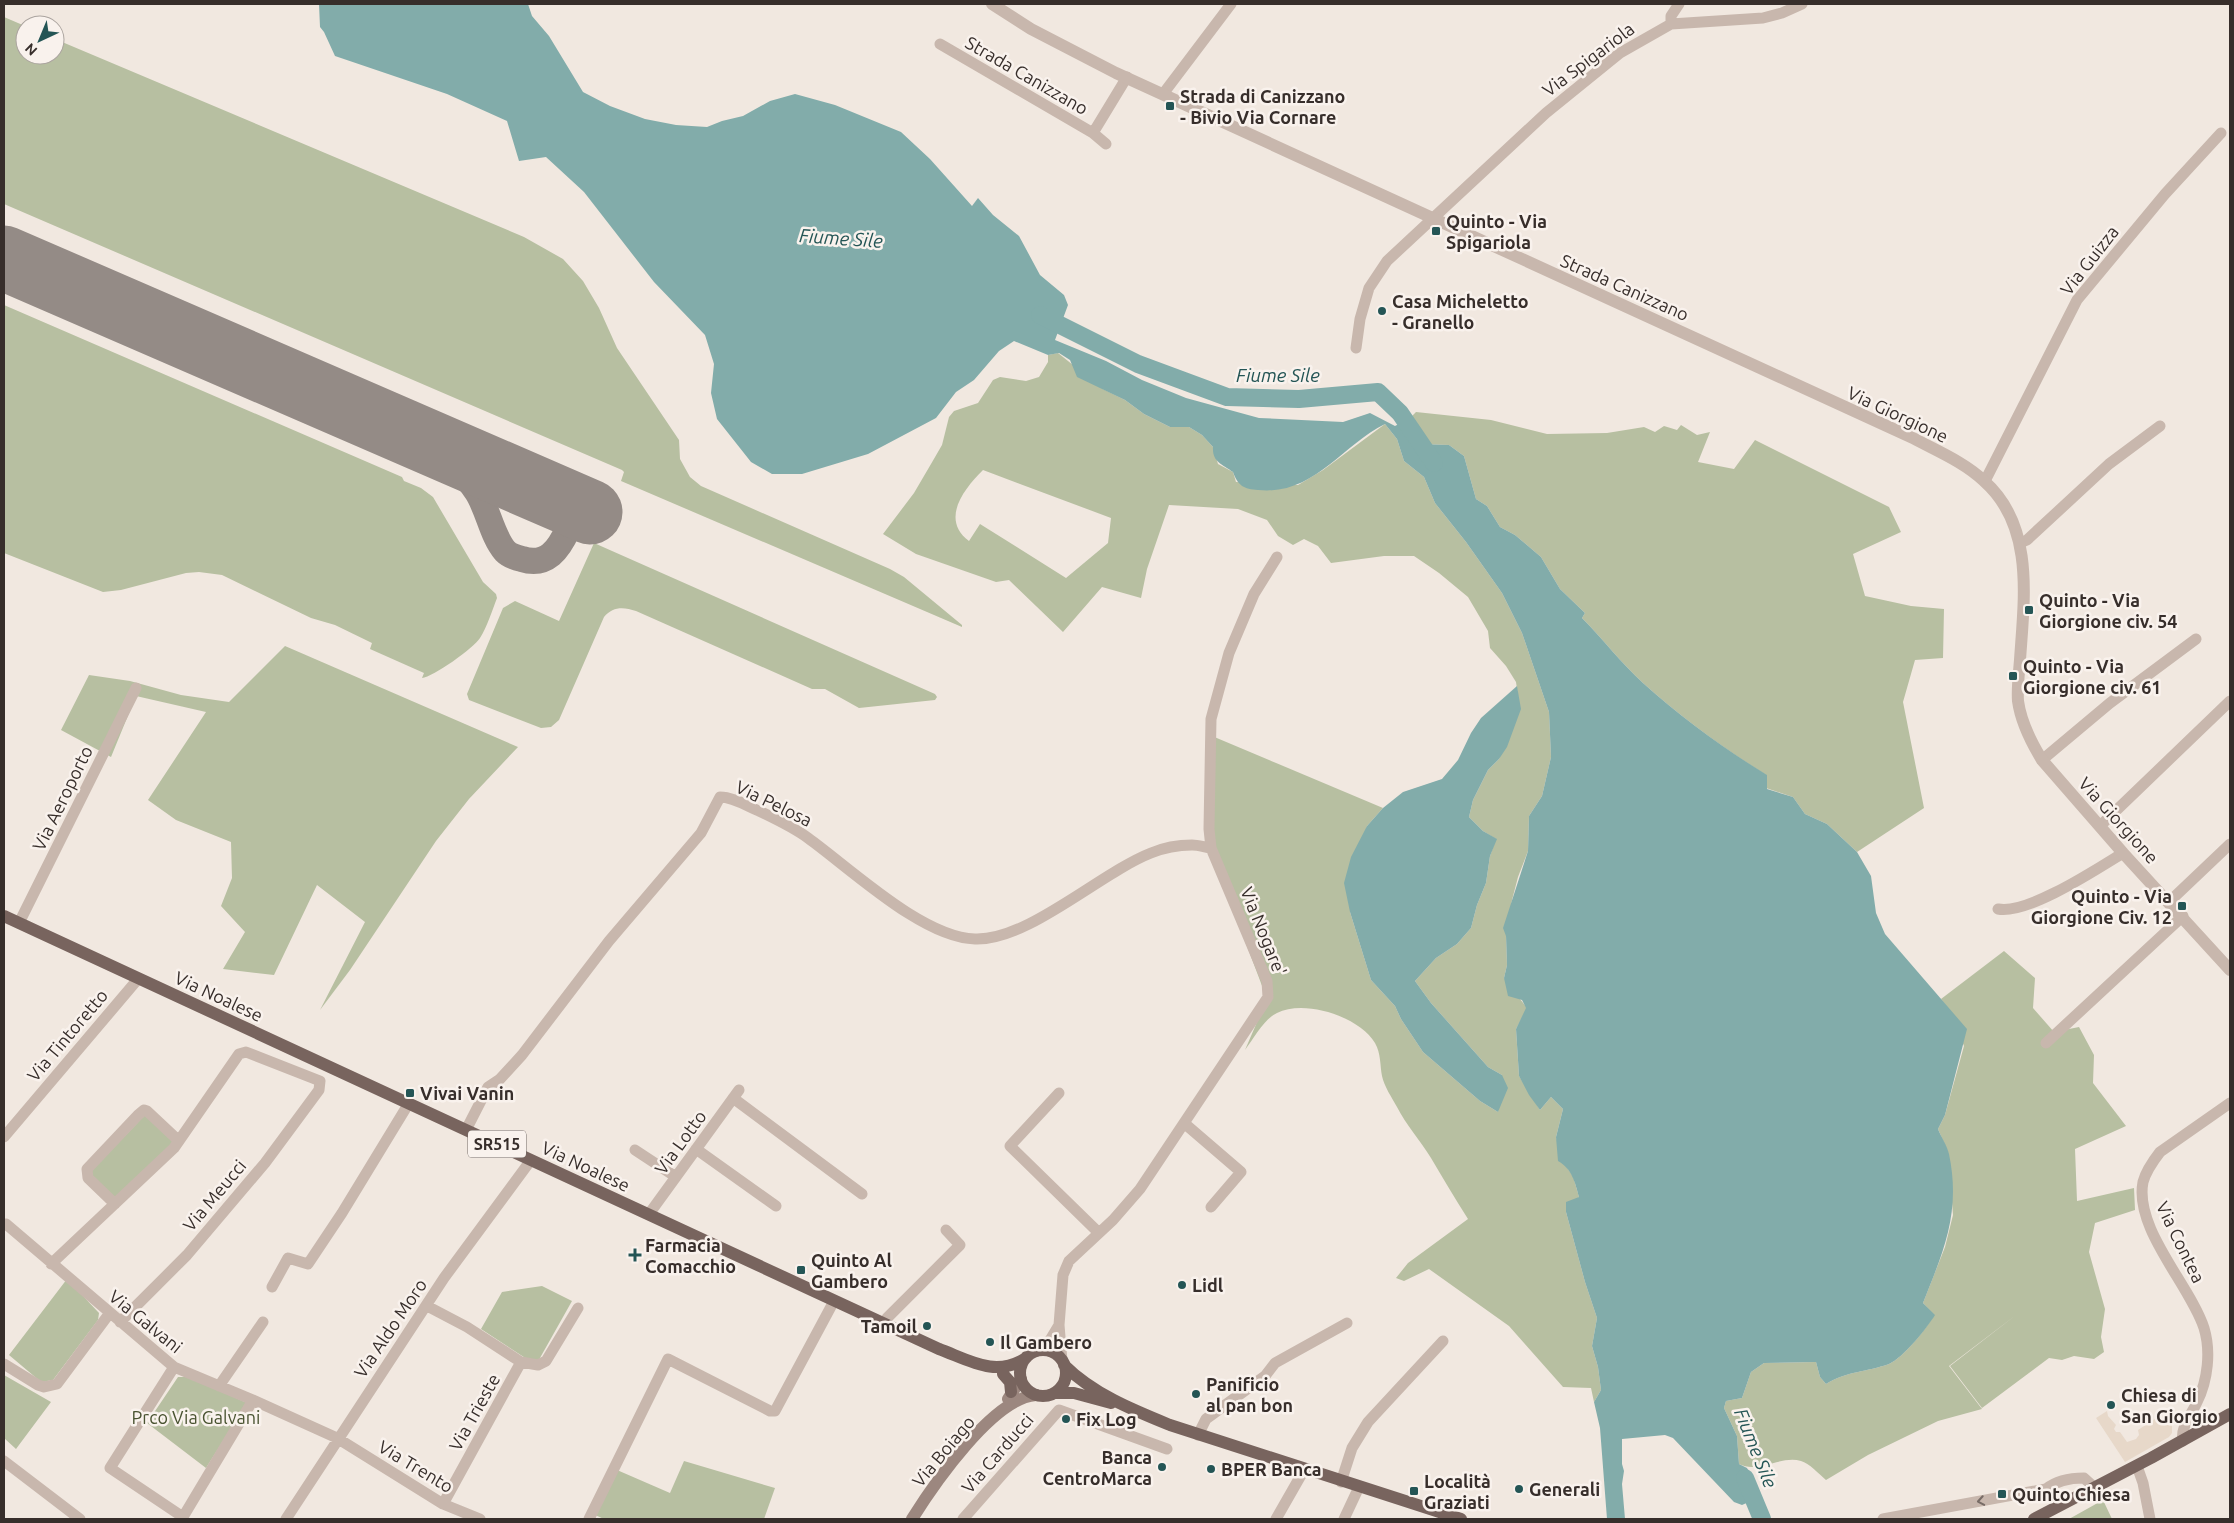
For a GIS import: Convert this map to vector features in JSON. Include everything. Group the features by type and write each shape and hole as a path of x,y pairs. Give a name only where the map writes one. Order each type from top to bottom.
{"main road":[{"name":"Via Noalese","path":"4,916 884,1324 939,1349 1021,1379"},
{"path":"1012,1392 1010,1382 998,1371 1013,1366 1037,1351 1054,1353 1082,1380 1123,1406"},
{"path":"1026,1358 1021,1366 1021,1379 1026,1389 1036,1395 1074,1393 1123,1406 1198,1435 1359,1488 1461,1519"},
{"path":"1055,1393 1065,1380 1063,1363"},
{"name":"Via Boiago","path":"1004,1408 1021,1379"},
{"name":"Via Boiago","path":"912,1519 955,1458 1004,1408 1015,1400 1036,1395"},
{"path":"2034,1519 2137,1466 2185,1435 2230,1414"}],"street":[{"name":"Strada Canizzano","path":"992,4 1031,28 1127,77 1728,353"},
{"path":"1163,94 1231,4"},
{"path":"1671,24 1672,16 1678,4"},
{"name":"Via Spigariola","path":"1356,348 1360,319 1369,288 1387,261 1546,113 1608,62 1628,48 1671,24 1763,18 1782,13 1802,4"},
{"name":"Strada Canizzano","path":"940,44 1092,133 1127,77"},
{"path":"1092,133 1106,144"},
{"name":"Via Guizza","path":"1985,481 2077,300 2164,194 2221,133"},
{"name":"Via Giorgione","path":"1728,353 1913,438 1965,466 1985,481 2000,498 2012,520 2020,544 2024,585 2018,699 2022,722 2042,760 2123,853 2183,916 2230,970"},
{"path":"2020,544 2027,540 2109,464 2160,426"},
{"name":"Via Nogare'","path":"1063,1363 1060,1325 1063,1278 1066,1267 1074,1255 1099,1233 1140,1189 1268,997 1267,981 1211,848 1209,829 1211,719 1229,654 1254,594 1277,557"},
{"path":"2042,760 2110,703 2196,639"},
{"name":"Via Aeroporto","path":"19,923 136,688"},
{"path":"2100,826 2230,700"},
{"name":"Via Pelosa","path":"466,1130 488,1087 500,1079 522,1055 609,941 701,833 720,796 738,802 788,825 882,894 934,929 959,937 976,939 994,937 1018,929 1113,872 1153,852 1194,844 1211,848"},
{"path":"2170,902 2230,844"},
{"path":"1998,909 2007,911 2047,896 2090,874 2123,853"},
{"path":"2046,1043 2183,916"},
{"name":"Via Tintoretto","path":"4,1137 138,978"},
{"path":"51,1264 178,1141 242,1052 320,1081"},
{"name":"Via Meucci","path":"120,1322 186,1255 264,1163 319,1090 320,1081 330,1066"},
{"path":"1059,1093 1010,1146 1099,1233"},
{"name":"Via Lotto","path":"649,1214 736,1094 862,1194"},
{"path":"272,1287 288,1258 308,1264 342,1213 409,1103"},
{"name":"Via Contea","path":"2185,1435 2205,1377 2208,1352 2204,1327 2149,1222 2142,1203 2143,1181 2151,1163 2160,1152 2230,1103"},
{"path":"115,1204 88,1178 87,1169 138,1115 144,1110 147,1111 178,1141"},
{"path":"1184,1123 1241,1172 1211,1208"},
{"path":"696,1149 776,1206"},
{"path":"635,1150 676,1177"},
{"name":"Via Aldo Moro","path":"286,1519 337,1438 444,1278 531,1160"},
{"name":"Via Galvani","path":"6,1224 174,1367 337,1438"},
{"path":"884,1324 886,1318 960,1245 946,1230"},
{"path":"592,1518 668,1359 770,1411 775,1411 834,1301"},
{"name":"Via Trieste","path":"427,1306 467,1327 522,1362 538,1365 546,1361 578,1308"},
{"path":"4,1364 38,1385 44,1387 57,1384 110,1314"},
{"path":"219,1386 262,1322"},
{"path":"1198,1435 1206,1419 1266,1376 1275,1363 1348,1323"},
{"path":"1037,1351 1050,1340 1060,1325"},
{"path":"1341,1482 1352,1448 1368,1422 1443,1341"},
{"name":"Via Trieste","path":"443,1504 522,1362"},
{"path":"174,1367 110,1468 183,1517 253,1400"},
{"name":"Via Carducci","path":"963,1519 1059,1410 1167,1449"},
{"name":"Via Trento","path":"337,1438 443,1504 480,1519"},
{"path":"4,1461 80,1519"},
{"path":"2137,1466 2143,1483 2150,1519"},
{"path":"1276,1519 1304,1470"},
{"path":"1883,1519 2046,1489 2052,1485 2074,1478 2084,1478 2095,1488"},
{"path":"1344,1519 1359,1488"},
{"path":"2046,1489 2054,1509"}],"green space":[{"path":"4,17 15,22 15,65 65,65 65,43 524,237 563,259 583,281 599,308 617,348 679,440 680,459 690,477 701,486 890,569 904,577 962,625 962,627 621,481 624,472 622,470 4,204"},
{"path":"4,305 402,477 404,481 421,488 433,497 483,582 496,594 497,598 480,638 453,661 435,673 422,678 424,673 370,649 372,643 335,625 311,618 222,575 199,572 186,573 121,590 103,592 4,553"},
{"path":"1058,353 1103,389 1125,400 1144,414 1170,427 1189,427 1202,435 1213,447 1218,464 1233,472 1236,482 1298,485 1323,470 1385,424 1397,439 1404,461 1424,477 1435,503 1466,542 1502,593 1522,633 1549,712 1551,757 1542,796 1529,816 1528,851 1512,900 1506,936 1507,965 1504,978 1527,1008 1516,1029 1519,1076 1540,1110 1551,1097 1563,1109 1556,1137 1565,1165 1573,1176 1579,1197 1566,1212 1597,1318 1592,1346 1598,1367 1601,1390 1594,1402 1591,1388 1563,1387 1509,1326 1429,1269 1404,1281 1396,1278 1408,1263 1468,1219 1388,1092 1383,1080 1375,1043 1357,1025 1345,1018 1316,1009 1289,1009 1272,1016 1245,1050 1267,999 1213,856 1212,736 1383,808 1367,826 1350,912 1371,980 1395,1006 1401,1019 1423,1052 1480,1101 1498,1112 1502,1075 1488,1067 1431,1003 1415,981 1436,958 1457,944 1471,928 1477,905 1486,883 1490,856 1496,839 1483,831 1469,817 1473,800 1488,770 1499,759 1520,709 1516,682 1506,666 1490,648 1488,631 1468,597 1439,573 1414,556 1384,556 1331,563 1318,546 1304,539 1293,545 1278,536 1267,520 1238,509 1169,505 1147,569 1141,598 1102,587 1063,632 1009,580 996,582 916,554 883,534 914,493 942,445 949,417 954,411 978,403 993,380 1000,377 1026,381 1039,377 1048,362 1048,355","holes":["983,470 1111,518 1108,543 1066,578 980,524 969,541 960,532 956,523 958,504 969,486"]},
{"path":"1416,412 1491,420 1547,434 1607,433 1644,427 1655,432 1664,426 1677,430 1681,425 1697,435 1710,432 1698,462 1734,469 1755,440 1889,507 1901,532 1853,554 1865,596 1911,606 1944,609 1943,658 1915,660 1903,702 1924,808 1857,852 1827,824 1805,814 1793,797 1766,788 1766,775 1687,720 1657,696 1627,667 1582,618 1585,613 1560,589 1541,557 1515,535 1500,527 1487,506 1476,499 1464,456 1449,445 1420,444 1417,434 1418,427 1410,418"},
{"path":"594,543 935,694 937,697 935,700 859,708 825,689 812,689 636,611 623,608 615,609 604,617 559,720 551,727 541,728 469,700 467,694 503,608 515,601 559,621"},
{"path":"285,646 518,747 469,799 436,841 350,970 320,1010 365,922 317,885 274,975 223,969 245,932 221,906 232,878 231,842 176,820 148,800 206,712 136,696 111,757 61,730 89,675 130,681 181,695 229,702"},
{"path":"2004,951 2035,978 2033,1008 2054,1032 2079,1027 2094,1055 2093,1083 2126,1126 2075,1149 2077,1201 2134,1188 2135,1210 2095,1223 2089,1252 2105,1309 2101,1337 2104,1352 2094,1359 2074,1356 2062,1360 2049,1358 1982,1408 1950,1366 2016,1315 1949,1366 1982,1409 1938,1421 1868,1455 1826,1480 1811,1466 1801,1461 1786,1460 1754,1467 1739,1464 1737,1436 1724,1408 1726,1401 1742,1398 1751,1372 1764,1363 1816,1362 1820,1377 1826,1384 1849,1374 1881,1367 1901,1356 1934,1315 1923,1303 1945,1247 1953,1215 1948,1152 1938,1129 1945,1115 1964,1046 1949,1010 1941,999"},
{"path":"147,1113 175,1141 114,1201 90,1175 91,1171"},
{"path":"67,1279 99,1313 98,1320 53,1380 41,1382 9,1355"},
{"path":"542,1286 572,1301 536,1365 481,1329 502,1292"},
{"path":"4,1375 51,1402 16,1449 4,1438"},
{"name":"Prco Via Galvani","path":"178,1377 189,1377 247,1403 206,1468 147,1423"},
{"path":"684,1461 775,1488 764,1519 604,1519 595,1515 617,1470 670,1493"},
{"path":"2103,1500 2112,1519 2069,1519"}],"shaded area":[{"path":"2107,1411 2108,1416 2116,1425 2114,1429 2116,1432 2120,1432 2127,1442 2136,1439 2139,1435 2138,1430 2164,1413 2172,1426 2172,1433 2169,1437 2125,1462 2096,1418"}],"water":[{"path":"319,4 528,4 532,16 549,36 583,92 610,106 645,119 676,125 707,127 743,116 770,101 795,94 835,105 901,132 930,159 972,206 978,198 993,215 1019,236 1040,275 1064,295 1068,305 1055,340 1186,398 1259,418 1343,422 1370,413 1395,426 1410,418 1418,427 1417,434 1420,444 1449,445 1464,456 1476,499 1487,506 1500,527 1515,535 1541,557 1560,589 1585,613 1582,618 1635,675 1672,708 1703,732 1767,775 1767,789 1793,797 1805,814 1827,824 1857,852 1871,876 1876,913 1885,934 1967,1029 1945,1115 1938,1129 1949,1154 1953,1194 1952,1213 1944,1248 1923,1303 1935,1315 1921,1335 1895,1361 1881,1367 1849,1374 1826,1384 1820,1377 1816,1362 1764,1363 1751,1372 1742,1398 1726,1401 1724,1408 1737,1436 1739,1464 1747,1468 1760,1492 1758,1498 1742,1505 1734,1502 1673,1438 1665,1435 1622,1439 1622,1464 1624,1471 1622,1484 1625,1519 1607,1519 1600,1428 1594,1402 1601,1390 1598,1367 1592,1346 1597,1318 1566,1212 1566,1202 1579,1197 1570,1172 1558,1161 1556,1137 1563,1109 1551,1097 1540,1110 1519,1076 1516,1029 1526,1008 1522,1000 1508,996 1504,978 1507,965 1506,936 1503,928 1528,851 1529,816 1542,796 1551,757 1549,712 1522,633 1502,593 1466,542 1435,503 1424,477 1404,461 1397,439 1385,424 1369,433 1311,478 1277,490 1249,489 1239,484 1233,472 1216,459 1213,447 1202,435 1189,427 1170,427 1144,414 1125,400 1077,377 1070,360 1059,353 1048,355 1014,341 999,351 974,380 956,392 936,418 868,454 802,474 772,474 751,462 717,419 711,393 714,364 705,335 654,282 584,192 546,157 519,161 507,121 447,94 335,56 320,27"},
{"path":"1517,686 1521,709 1507,747 1488,770 1473,800 1469,817 1483,831 1497,839 1490,856 1486,883 1477,905 1471,928 1457,944 1436,958 1415,981 1431,1003 1488,1067 1502,1075 1508,1088 1498,1112 1480,1101 1423,1052 1401,1019 1395,1006 1371,980 1350,912 1344,883 1351,857 1367,826 1383,808 1403,792 1442,779 1458,760 1471,733 1481,718"}],"waterway":[{"name":"Fiume Sile","path":"1040,315 1138,364 1227,397 1299,399 1378,392 1400,413 1434,463"},
{"name":"Fiume Sile","path":"1745,1478 1762,1519"}],"taxiway":[{"path":"422,438 465,476 481,499 501,545 505,551 513,556 531,561 538,560 551,554 561,543 568,529 560,504 549,494"}],"runway":[{"path":"4,258 590,512"}],"place":[{"name":"Strada di Canizzano - Bivio Via Cornare","path":"1170,106"},
{"name":"Quinto - Via Spigariola","path":"1436,231"},
{"name":"Casa Micheletto - Granello","path":"1382,311"},
{"name":"Quinto - Via Giorgione civ. 54","path":"2029,610"},
{"name":"Quinto - Via Giorgione civ. 61","path":"2013,676"},
{"name":"Quinto - Via Giorgione Civ. 12","path":"2182,906"},
{"name":"Vivai Vanin","path":"410,1093"},
{"name":"Farmacia Comacchio","path":"635,1255"},
{"name":"Quinto Al Gambero","path":"801,1270"},
{"name":"Lidl","path":"1182,1285"},
{"name":"Tamoil","path":"927,1326"},
{"name":"Il Gambero","path":"990,1342"},
{"name":"Panificio al pan bon","path":"1196,1394"},
{"name":"Chiesa di San Giorgio","path":"2111,1405"},
{"name":"Fix Log","path":"1066,1419"},
{"name":"Banca CentroMarca","path":"1162,1467"},
{"name":"BPER Banca","path":"1211,1469"},
{"name":"Generali","path":"1519,1489"},
{"name":"Località Graziati","path":"1414,1491"},
{"name":"Quinto Chiesa","path":"2002,1494"}]}
